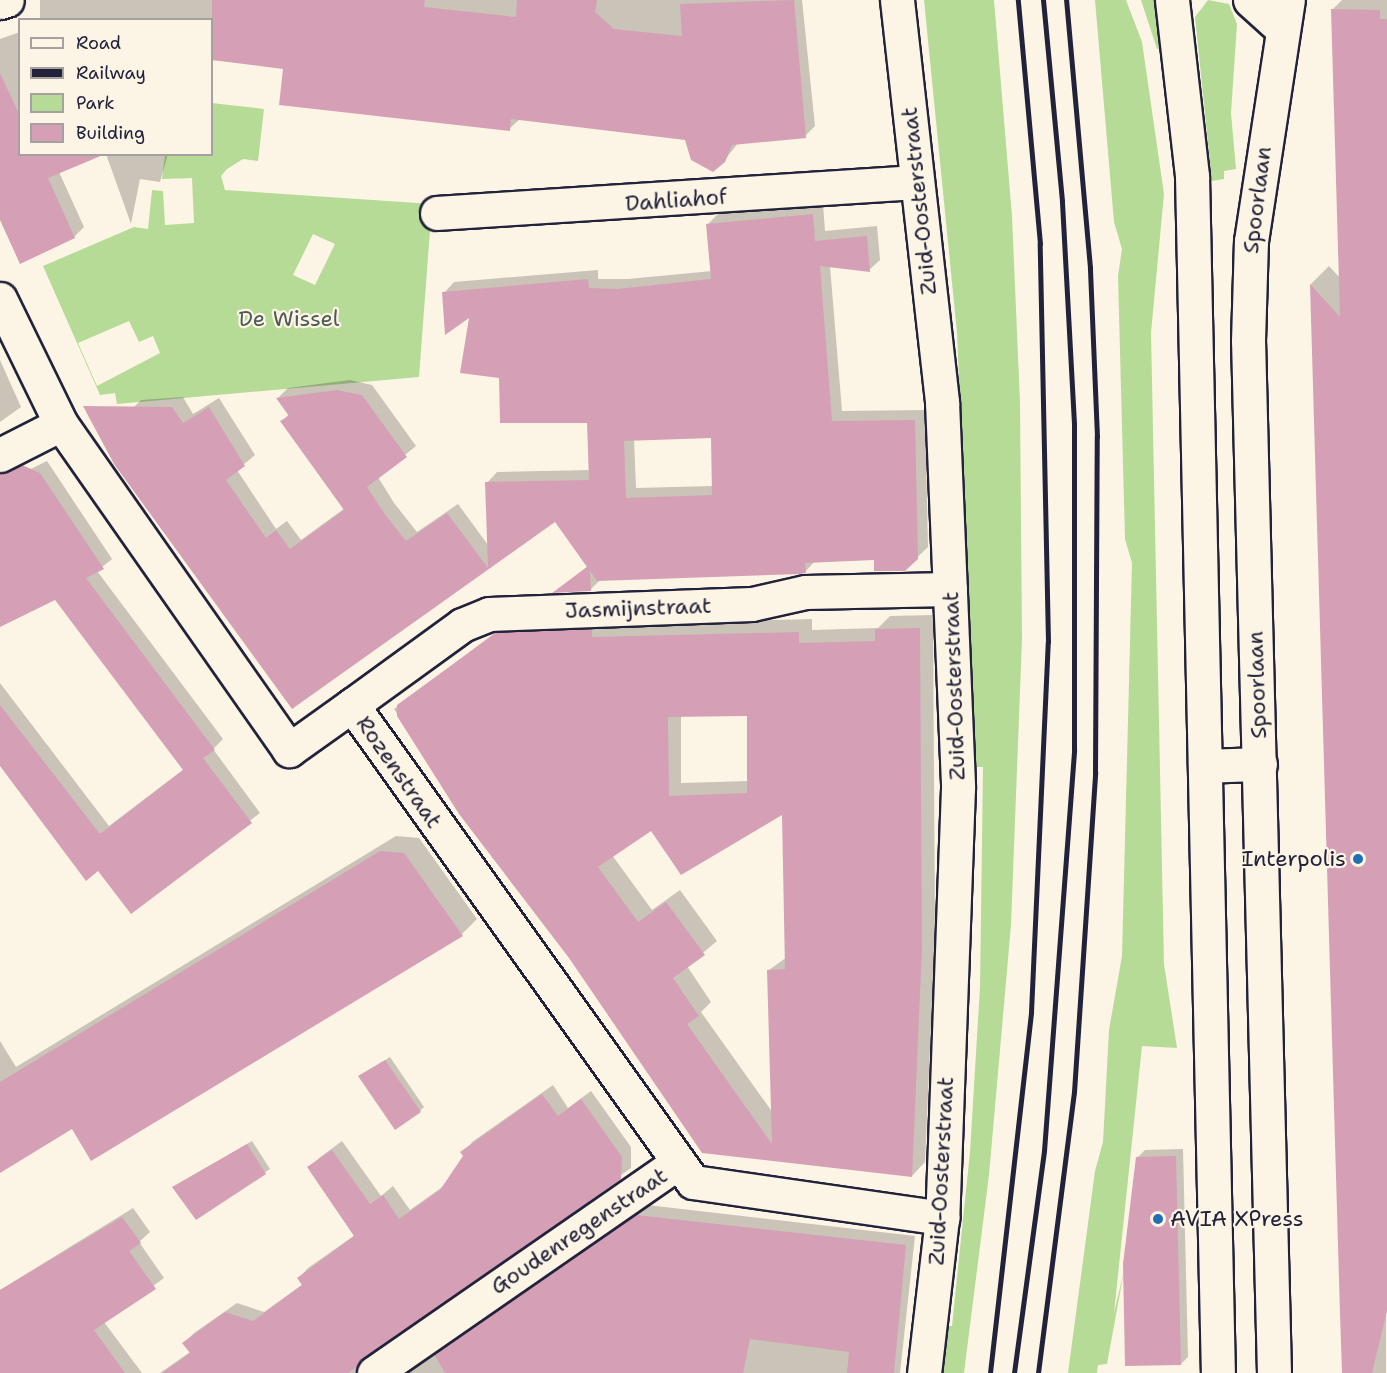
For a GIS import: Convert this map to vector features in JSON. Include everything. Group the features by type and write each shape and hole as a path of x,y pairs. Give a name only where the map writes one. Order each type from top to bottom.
{"street":[{"path":"0,2 7,0"},
{"name":"Zuid-Oosterstraat","path":"897,0 915,182 942,402 958,789 942,1218 924,1373"},
{"path":"1251,0 1285,15"},
{"path":"1175,3 1192,176 1218,1373"},
{"name":"Spoorlaan","path":"1274,1373 1260,764 1249,472 1250,276 1285,15"},
{"name":"Dahliahof","path":"437,213 915,182"},
{"name":"Rozenstraat","path":"0,299 61,424 289,750 352,705 676,1164"},
{"path":"0,454 61,424"},
{"name":"Jasmijnstraat","path":"352,705 462,625 489,614 752,604 805,592 950,589"},
{"path":"1205,766 1260,764"},
{"name":"Goudenregenstraat","path":"374,1373 676,1164 693,1182 942,1218"}],"green space":[{"path":"924,0 994,0 1012,216 1020,402 1022,639 1011,925 989,1175 964,1373 940,1373 946,1326 952,1326 970,1152 980,987 983,767 967,767 967,564 957,333"},
{"path":"1095,0 1126,0 1142,42 1164,194 1151,333 1164,964 1177,1048 1142,1046 1114,1313 1124,1271 1107,1364 1098,1365 1097,1373 1068,1373 1095,1171 1103,1142 1109,1030 1122,956 1132,563 1125,539 1118,276 1122,249 1114,222"},
{"path":"1141,0 1155,0 1163,48 1157,49"},
{"path":"1208,0 1229,4 1237,24 1231,113 1236,169 1224,171 1224,179 1212,181 1195,17"},
{"name":"De Wissel","path":"213,103 264,109 258,161 243,159 227,169 221,176 225,190 432,204 419,377 117,404 115,393 100,395 43,266 134,227 148,229 152,190 163,191 165,225 194,223 192,178 162,179 165,156 213,156","holes":["313,234 335,244 315,285 293,275","129,321 139,342 153,336 160,353 97,386 78,343"]}],"building":[{"path":"212,0 425,0 424,7 516,17 517,0 597,0 595,12 614,29 682,36 680,4 794,0 806,138 732,145 725,162 713,172 691,160 685,140 511,119 510,131 279,105 283,69 213,60"},
{"path":"1331,9 1380,10 1380,19 1387,19 1387,1311 1372,1373 1342,1373 1340,1314 1310,284 1340,317"},
{"path":"0,73 18,112 18,156 101,156 48,178 75,238 20,264 0,220"},
{"path":"813,214 815,241 867,236 870,272 820,266 832,421 915,420 918,559 905,571 874,571 874,560 805,563 806,573 799,574 597,581 590,571 591,591 552,593 587,567 555,522 292,709 114,464 83,406 172,407 183,423 209,407 245,466 226,480 266,538 276,530 290,549 344,510 280,421 289,416 276,398 337,390 362,395 407,457 367,487 384,513 406,541 447,513 488,568 485,482 589,480 587,423 500,423 499,378 460,373 469,318 445,335 442,292 588,279 589,288 617,289 711,279 706,224","holes":["711,438 712,495 626,498 624,441"]},
{"path":"22,465 40,473 104,569 86,578 215,750 203,758 252,823 131,914 98,871 86,881 0,766 0,705 100,834 183,770 55,600 0,627 0,474"},
{"path":"920,628 922,949 912,1177 702,1153 569,958 459,814 397,716 397,705 497,632 592,629 592,637 799,632 799,643 875,641 875,629","holes":["747,716 747,793 669,796 668,717","782,815 785,969 767,970 772,1144 687,1024 699,1016 673,978 705,955 666,902 638,922 598,867 651,831 681,875"]},
{"path":"380,851 404,853 463,936 91,1161 72,1129 0,1173 0,1082"},
{"path":"385,1060 421,1112 395,1130 358,1076"},
{"path":"542,1094 558,1116 581,1099 622,1157 621,1179 348,1373 162,1373 190,1353 182,1343 225,1312 253,1321 302,1285 297,1278 354,1236 307,1167 332,1150 370,1204 383,1195 399,1219 440,1190 463,1156 460,1152"},
{"path":"247,1144 266,1174 196,1220 172,1187"},
{"path":"1176,1156 1181,1365 1125,1366 1123,1264 1136,1157"},
{"path":"636,1215 906,1245 894,1373 847,1373 849,1352 750,1339 743,1373 445,1373 434,1354"},
{"path":"122,1217 141,1243 129,1251 156,1289 94,1330 125,1373 0,1373 0,1290"}],"railway":[{"path":"990,1373 1031,1012 1048,642 1040,244 1018,0"},
{"path":"1014,1373 1044,1151 1074,750 1074,424 1062,201 1043,0"},
{"path":"1038,1373 1074,1092 1095,773 1097,437 1090,268 1066,0"}],"place":[{"name":"Interpolis","path":"1358,859"},
{"name":"AVIA XPress","path":"1158,1219"}]}
